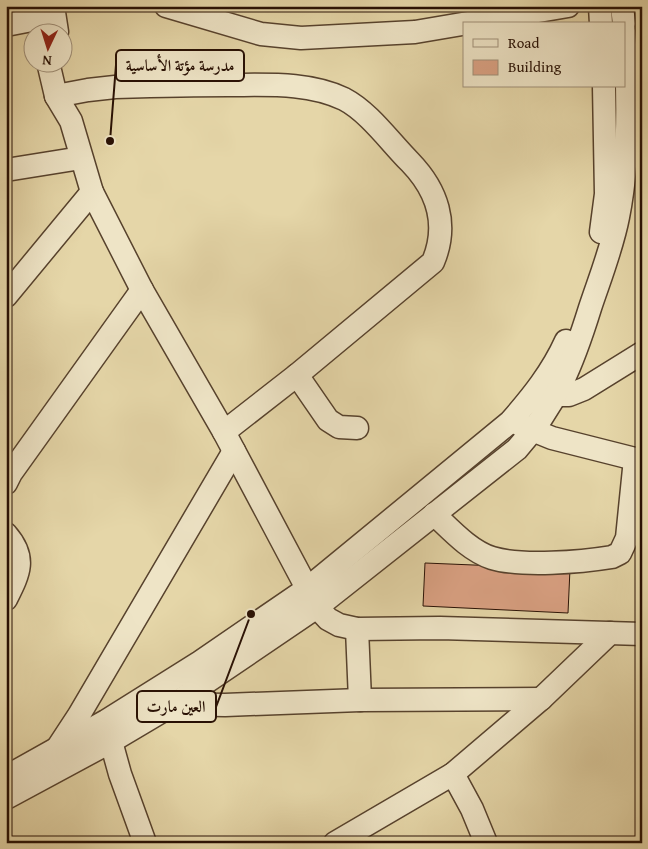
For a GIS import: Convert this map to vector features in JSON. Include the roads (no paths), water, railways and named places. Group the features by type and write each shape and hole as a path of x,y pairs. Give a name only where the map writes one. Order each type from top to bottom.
{"street":[{"path":"166,6 261,34 301,38 415,32 463,24"},
{"path":"474,22 568,6"},
{"path":"600,6 601,22"},
{"path":"622,6 624,22"},
{"path":"6,25 42,16"},
{"path":"53,72 64,95 92,192 142,290 229,441 313,597 328,619 339,625 357,629 440,628 642,634"},
{"path":"63,72 64,95"},
{"path":"108,732 200,662 313,597 510,422 547,393 582,336 606,264 623,189 628,117 626,74"},
{"path":"6,777 59,760 79,715 229,441 297,375 433,262 439,244 441,225 440,216 427,182 361,111 344,100 326,92 270,84 115,87 64,95"},
{"path":"6,798 59,760 108,732 174,704 313,597 434,514 518,449 534,430 560,354 587,286 601,232 606,194 604,88"},
{"path":"6,170 81,158"},
{"path":"6,296 92,192"},
{"path":"6,483 11,473 142,290"},
{"path":"547,393 569,394 584,388 642,353"},
{"path":"297,375 328,420 339,427 357,428"},
{"path":"434,514 463,541 492,558 527,563 612,557 620,553 627,538 638,459 552,438 510,422"},
{"path":"6,534 18,551 20,561 18,574 6,599"},
{"path":"357,629 360,700"},
{"path":"335,843 453,774 541,699 610,633"},
{"path":"174,704 225,705 360,700 541,699"},
{"path":"108,732 120,774 145,843"},
{"path":"453,774 472,809 486,843"}],"place":[{"name":"مدرسة مؤتة الأساسية","path":"110,141"},
{"name":"العين مارت","path":"251,614"}]}
